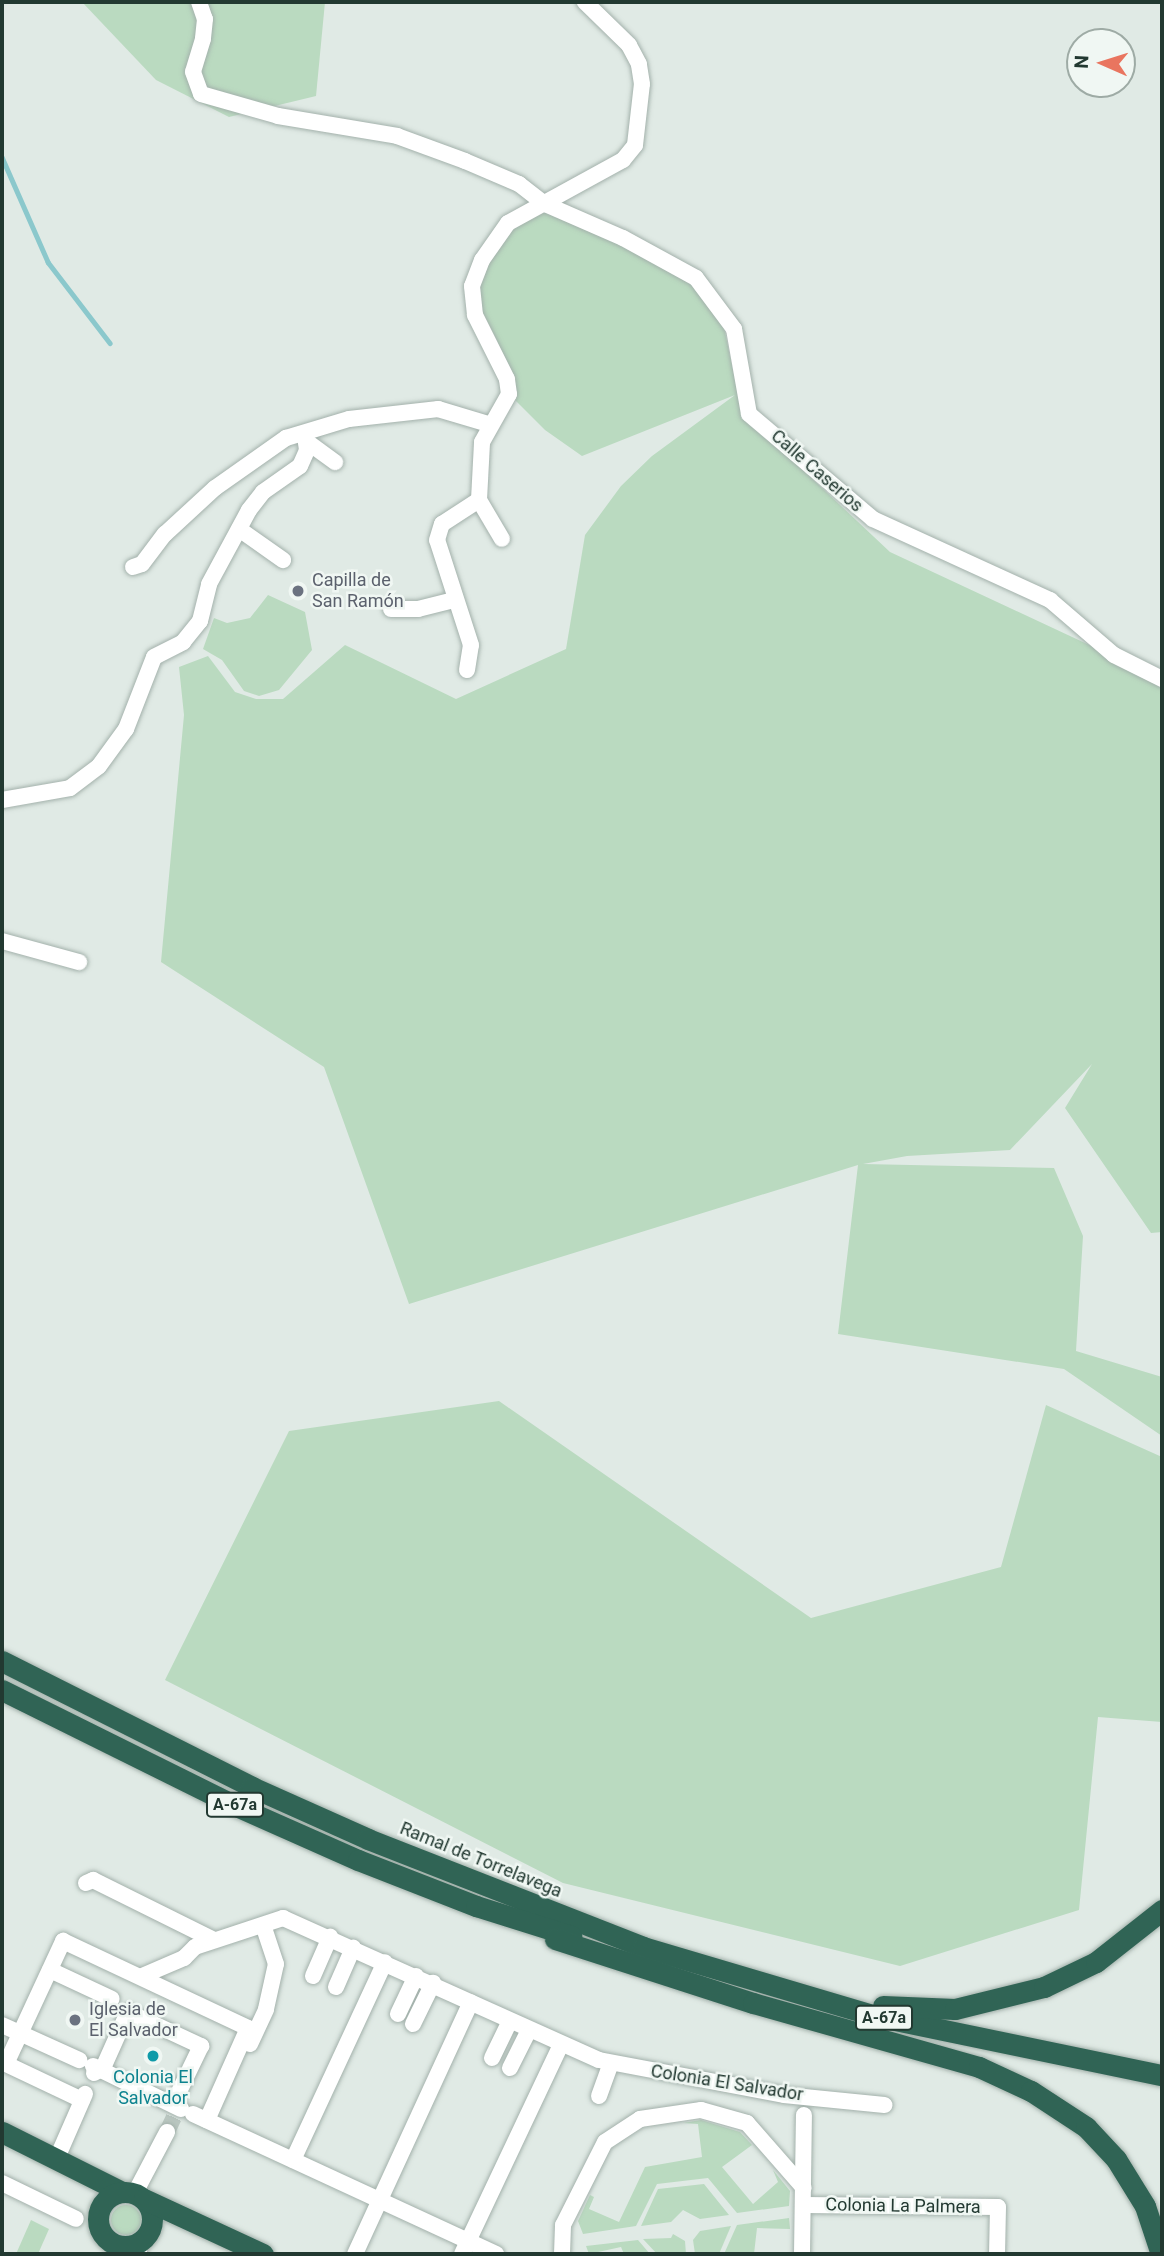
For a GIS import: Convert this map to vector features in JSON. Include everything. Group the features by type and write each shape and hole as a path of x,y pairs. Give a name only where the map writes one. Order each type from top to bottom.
{"highway":[{"name":"Ramal de Torrelavega","path":"2,1661 252,1787 368,1839 643,1947 800,1996 1052,2053"},
{"name":"A-67a","path":"2,1689 236,1805 476,1906 761,1998 928,2042 1162,2087"},
{"path":"368,1839 710,1962 799,1988 892,2008 955,2009 1044,1987 1096,1962 1162,1910"},
{"path":"476,1906 612,1958 979,2067 1031,2091 1086,2127 1116,2159 1145,2206 1161,2254"},
{"path":"1052,2053 1162,2062"},
{"path":"1052,2053 1162,2075"},
{"path":"2,2132 263,2254"},
{"path":"65,2161 98,2212 100,2230 116,2249 143,2242 182,2224 207,2229"},
{"path":"98,2212 107,2198 134,2195 151,2211 143,2242"}],"street":[{"name":"Calle Caserios","path":"199,2 205,19 203,39 193,72 201,93 278,116 397,136 492,171 545,204 623,238 696,278 734,330 749,414 873,519 1051,600 1114,655 1162,680"},
{"path":"502,539 479,500 482,442 488,424 507,403 507,379 475,315 472,286 482,260 508,223 623,160 635,145 642,84 639,64 629,45 585,2"},
{"path":"133,567 142,564 165,534 215,488 269,446 305,438 349,419 438,409 488,424"},
{"path":"305,438 335,462"},
{"path":"2,800 70,788 99,766 126,729 154,657 191,634 212,578 239,529 263,492 300,466 305,438"},
{"path":"467,670 471,645 439,549 439,531 449,518 479,500"},
{"path":"239,529 283,560"},
{"path":"391,609 418,609 454,600"},
{"path":"2,941 79,962"},
{"path":"86,1883 93,1880 214,1940"},
{"name":"Colonia El Salvador","path":"142,1976 214,1940 283,1918 433,1983 561,2045 611,2063 783,2095 885,2105"},
{"path":"189,2112 265,2010 276,1964 263,1924"},
{"path":"313,1976 330,1937"},
{"path":"65,2161 83,2097 6,2064 63,1941 248,2028 189,2112"},
{"path":"336,1987 354,1948"},
{"path":"293,2160 385,1962"},
{"path":"50,1970 122,2003"},
{"path":"398,2014 416,1976"},
{"path":"413,2024 433,1983"},
{"path":"355,2254 471,2002"},
{"path":"92,2066 128,2012 201,2046 189,2112"},
{"path":"492,2057 510,2021"},
{"path":"2,2025 380,2200 465,2248 496,2254"},
{"path":"510,2068 529,2030"},
{"path":"465,2248 561,2045"},
{"path":"599,2096 611,2063"},
{"path":"562,2254 563,2225 605,2142 640,2119 701,2110 747,2123 804,2188"},
{"name":"Colonia La Palmera","path":"802,2254 804,2115"},
{"path":"134,2195 167,2132"},
{"path":"2,2183 76,2219"},
{"name":"Colonia La Palmera","path":"804,2205 998,2207 997,2254"}],"green space":[{"path":"82,2 325,2 316,96 229,117 156,80"},
{"path":"540,211 554,211 649,255 699,289 723,323 738,394 772,441 890,552 1162,679 1162,1232 1151,1233 1065,1108 1092,1064 1010,1150 907,1156 863,1164 1054,1168 1083,1236 1076,1351 1162,1377 1162,1436 1064,1369 838,1334 858,1165 409,1304 324,1067 161,962 184,715 179,667 208,656 235,692 256,699 283,699 345,645 456,699 566,649 585,535 621,486 652,456 735,395 582,456 545,430 515,400 516,391 480,310 478,291 481,274 512,228"},
{"path":"268,595 305,612 312,650 279,690 259,696 244,691 222,660 203,649 214,618 227,623 250,618"},
{"path":"499,1401 811,1618 1001,1567 1046,1405 1162,1457 1162,1722 1098,1717 1079,1910 900,1966 563,1883 165,1680 289,1431"},
{"path":"701,2120 740,2132 752,2145 722,2167 753,2204 778,2182 773,2170 790,2191 789,2206 737,2213 708,2178 657,2184 636,2226 583,2234 578,2221 590,2195 594,2197 589,2209 619,2222 645,2167 702,2157 698,2124 683,2123"},
{"path":"704,2184 729,2215 700,2219 683,2210 671,2222 641,2226 658,2189"},
{"path":"126,2205 137,2209 141,2220 137,2231 126,2235 115,2231 111,2220 115,2209"},
{"path":"789,2218 790,2229 757,2228 754,2254 724,2254 737,2225"},
{"path":"31,2220 49,2229 38,2254 16,2254"},
{"path":"731,2226 719,2254 695,2254 693,2240 700,2231"},
{"path":"673,2234 685,2241 686,2254 657,2254 643,2239 671,2238"},
{"path":"638,2240 650,2254 624,2254 621,2247 589,2254 586,2246"}],"waterway":[{"path":"2,157 48,262 110,343"}],"tunnel":[{"path":"167,2132 177,2111"}],"place":[{"name":"Capilla de San Ramón","path":"298,591"},
{"name":"Iglesia de El Salvador","path":"75,2020"},
{"name":"Colonia El Salvador","path":"153,2056"}]}
